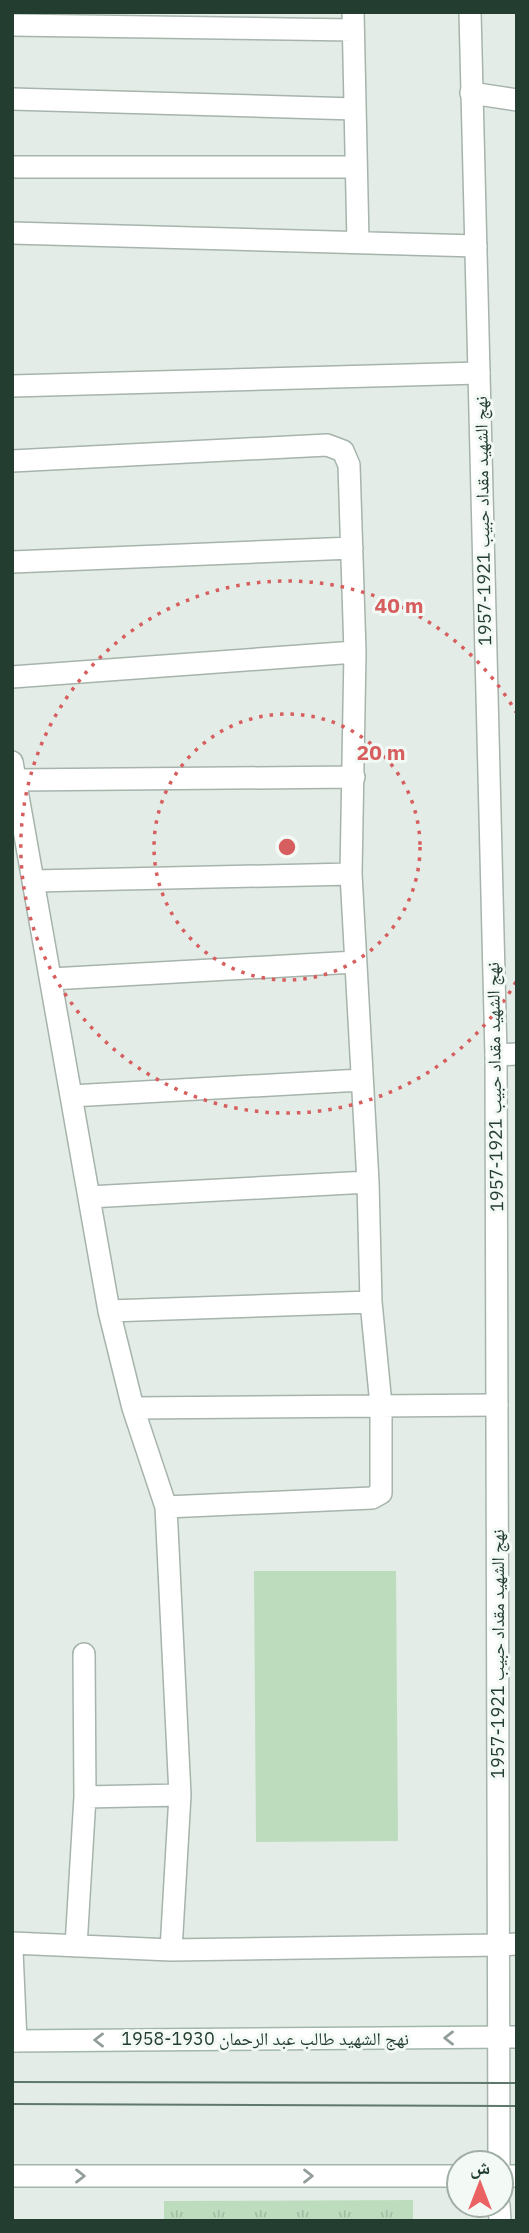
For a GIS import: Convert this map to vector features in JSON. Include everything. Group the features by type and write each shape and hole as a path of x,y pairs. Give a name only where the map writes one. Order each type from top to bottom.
{"street":[{"name":"نهج الشهيد مقداد حبيب 1921-1957","path":"470,12 479,373 506,1054 497,1405 508,2037 500,2149"},
{"path":"12,25 353,21 358,242"},
{"path":"471,93 517,99"},
{"path":"12,99 355,109"},
{"path":"12,167 356,167"},
{"path":"12,233 476,246"},
{"path":"12,386 479,373"},
{"path":"12,461 327,445 343,451 349,465 355,652 351,874 368,1182 371,1302 381,1405 381,1493 372,1498 166,1507"},
{"path":"12,562 352,548"},
{"path":"12,677 355,652"},
{"path":"171,1950 180,1795 166,1507 133,1408 109,1311 14,771 354,777"},
{"path":"34,881 351,874"},
{"path":"51,979 355,962"},
{"path":"71,1096 362,1080"},
{"path":"89,1197 368,1182"},
{"path":"109,1311 371,1302"},
{"path":"133,1408 497,1405"},
{"path":"76,1946 85,1797 84,1654"},
{"path":"85,1797 180,1795"},
{"path":"12,1943 171,1950 508,1944"},
{"path":"12,1951 14,2040"},
{"name":"نهج الشهيد طالب عبد الرحمان 1930-1958","path":"14,2040 508,2037"},
{"path":"12,2176 445,2176"}],"green space":[{"path":"254,1571 396,1571 398,1841 256,1842"},
{"path":"413,2200 413,2221 164,2221 164,2201"}],"tram line":[{"path":"12,2082 517,2083"},
{"path":"12,2104 517,2106"}]}
